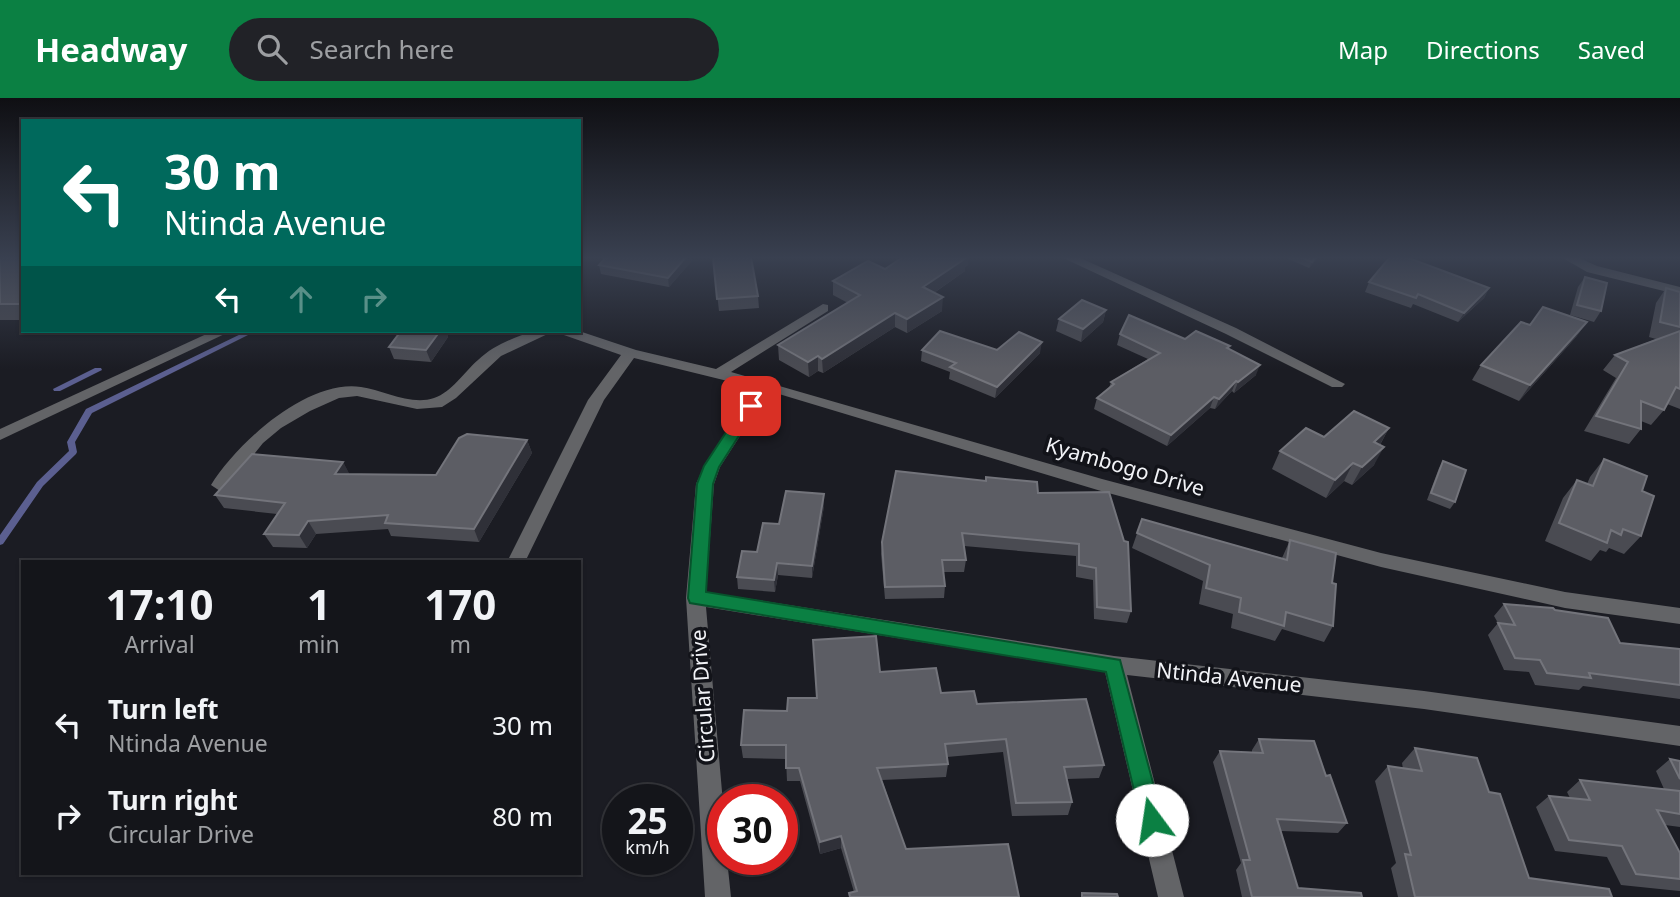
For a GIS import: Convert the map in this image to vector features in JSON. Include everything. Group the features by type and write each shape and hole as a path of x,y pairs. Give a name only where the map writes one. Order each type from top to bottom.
{"street":[{"path":"1150,294 1337,384"},
{"path":"719,373 823,308"},
{"path":"0,435 220,333"},
{"path":"220,485 258,437 271,427 327,397 340,391 354,390 424,405 437,402 447,398 503,348 542,333"},
{"name":"Kyambogo Drive","path":"572,333 631,353 765,385 1101,485 1381,560 1564,600 1680,616"},
{"path":"517,560 596,400 631,353"},
{"name":"Circular Drive","path":"718,897 696,598 705,484 712,466 765,385"},
{"name":"Ntinda Avenue","path":"696,598 1114,666 1424,700 1680,736"},
{"path":"1114,666 1171,897"}],"building":[{"path":"0,294 21,294 21,304 0,304"},
{"path":"717,294 758,296 717,299"},
{"path":"938,294 943,297 907,319 895,313 822,359 818,356 808,362 778,345 860,295"},
{"path":"1419,294 1483,294 1464,313"},
{"path":"1580,294 1605,294 1601,311 1577,305"},
{"path":"1665,294 1680,294 1680,327 1660,322"},
{"path":"1082,300 1106,310 1083,329 1059,319"},
{"path":"1543,307 1587,322 1530,385 1481,365 1521,322 1530,325"},
{"path":"1129,315 1185,339 1196,331 1230,346 1227,348 1260,365 1236,381 1219,399 1214,397 1171,435 1097,398 1114,384 1111,382 1160,353 1120,334"},
{"path":"940,331 997,350 1019,332 1042,342 997,387 950,367 956,363 922,350"},
{"path":"1680,331 1680,389 1676,387 1664,410 1641,401 1641,429 1596,416 1628,362 1615,355"},
{"path":"400,333 439,333 426,350 389,347"},
{"path":"1354,411 1389,428 1374,442 1384,447 1362,467 1353,463 1335,480 1280,451 1306,428 1324,437"},
{"path":"467,434 527,440 474,529 385,523 388,515 308,521 299,535 264,534 285,503 215,495 252,454 343,462 335,474 436,475 459,438"},
{"path":"1604,459 1647,476 1642,491 1654,496 1641,536 1623,529 1621,535 1611,530 1607,543 1559,523 1577,480 1593,486"},
{"path":"1443,461 1466,470 1455,502 1431,493"},
{"path":"896,471 986,481 986,477 1037,482 1038,493 1109,492 1124,541 1128,542 1131,611 1097,607 1096,568 1079,565 1079,544 962,533 966,560 942,560 945,586 885,587 882,542"},
{"path":"786,491 824,494 812,566 777,563 774,580 737,577 742,551 757,552 763,523 779,524"},
{"path":"1142,519 1287,560 1290,540 1336,553 1332,583 1336,584 1333,626 1286,612 1284,626 1239,612 1241,598 1206,588 1210,565 1137,533"},
{"path":"1504,604 1553,608 1608,618 1620,643 1680,649 1680,685 1589,673 1591,678 1547,673 1540,660 1515,658 1498,623 1515,625"},
{"path":"876,636 880,672 936,668 941,693 974,691 977,704 1086,699 1104,765 1064,767 1072,802 1016,803 1006,739 945,744 948,764 877,768 906,849 1008,844 1019,897 850,897 849,893 857,891 841,836 820,842 799,768 786,768 786,745 741,745 744,710 787,711 788,698 817,698 813,640"},
{"path":"1259,739 1314,741 1326,776 1330,775 1347,823 1277,819 1298,888 1361,893 1362,897 1252,897 1243,860 1250,860 1220,751 1263,753"},
{"path":"1415,748 1477,758 1489,792 1500,794 1529,878 1609,889 1612,897 1415,897 1405,854 1411,855 1388,766 1422,771"},
{"path":"1670,759 1680,761 1680,779"},
{"path":"1580,780 1680,791 1680,814 1657,810 1680,853 1680,879 1636,874 1622,846 1569,840 1549,796 1590,800"},
{"path":"1082,893 1117,894 1118,897 1082,897"}],"waterway":[{"path":"0,542 40,484 73,452 71,442 89,411 248,333"},
{"path":"57,389 98,370"}],"route":[{"path":"751,406 712,466 705,484 696,598 1114,666 1152,820"}]}
